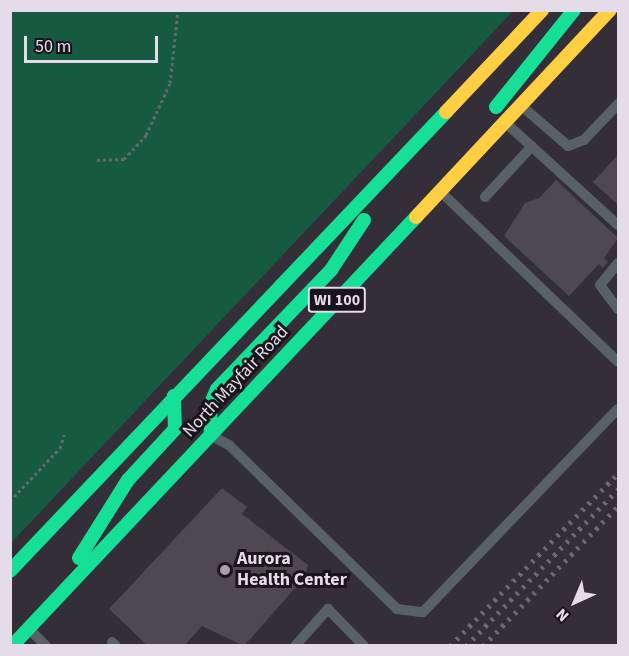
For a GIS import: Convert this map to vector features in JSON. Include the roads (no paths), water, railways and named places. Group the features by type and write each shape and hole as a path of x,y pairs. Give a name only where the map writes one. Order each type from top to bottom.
{"main road":[{"name":"North Mayfair Road","path":"10,571 542,10"},
{"path":"440,191 530,59 574,10"},
{"name":"North Mayfair Road","path":"12,645 610,10"},
{"path":"211,435 210,405 217,389 331,270 413,146"},
{"path":"65,590 90,532 175,429 174,396"}],"lane":[{"path":"521,105 568,146 584,140 618,104"},
{"path":"505,122 618,225"},
{"path":"485,197 532,146"},
{"path":"440,191 618,362"},
{"path":"618,263 600,285 618,309"},
{"path":"211,435 230,445 397,609 423,612 618,409"},
{"path":"295,645 328,609 364,645"},
{"path":"28,628 46,645"}],"railway":[{"path":"450,646 618,473"},
{"path":"466,646 618,489"},
{"path":"483,646 618,506"}],"place":[{"name":"Aurora Health Center","path":"225,570"}]}
